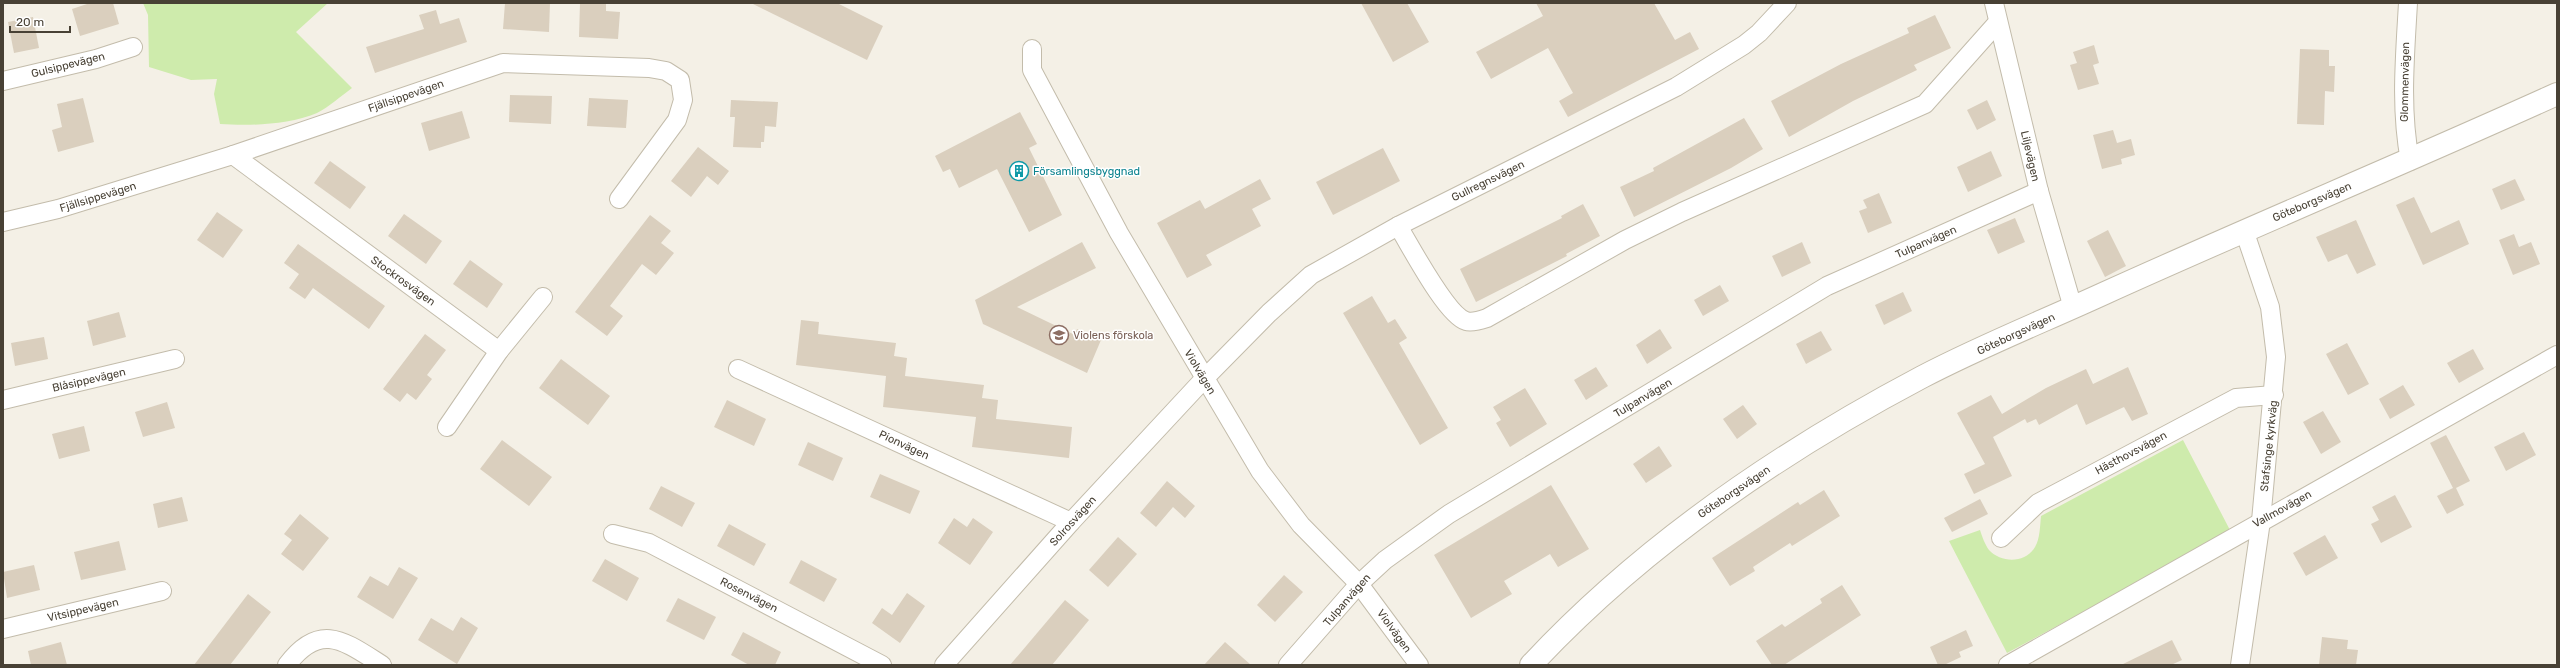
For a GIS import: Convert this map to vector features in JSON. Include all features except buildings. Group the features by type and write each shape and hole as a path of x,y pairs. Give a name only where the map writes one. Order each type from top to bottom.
{"street":[{"name":"Gullregnsvägen","path":"1204,378 1269,313 1311,275 1398,226 1676,87 1744,45 1760,33 1787,3"},
{"name":"Liljevägen","path":"1994,3 2039,191 2073,308"},
{"name":"Glommenvägen","path":"2408,3 2403,101 2405,134 2410,161"},
{"path":"1398,226 1444,303 1456,315 1466,321 1487,318 1625,240 1682,212 1925,104 1998,22"},
{"name":"Gulsippevägen","path":"3,81 96,59 133,47"},
{"name":"Violvägen","path":"1032,49 1032,70 1119,233 1260,471 1302,525 1359,584 1419,665"},
{"name":"Fjällsippevägen","path":"3,222 58,209 232,155 503,63 649,68 666,71 680,80 683,100 677,120 619,199"},
{"name":"Göteborgsvägen","path":"1531,665 1621,577 1695,518 1735,490 1850,416 1925,376 2244,230 2410,161 2557,94"},
{"name":"Stockrosvägen","path":"232,155 499,351"},
{"name":"Tulpanvägen","path":"1288,665 1359,584 1386,560 1449,514 1827,286 2039,191"},
{"name":"Stafsinge kyrkväg","path":"2240,665 2261,521 2274,395 2276,357 2270,306 2244,230"},
{"path":"447,427 499,351 543,297"},
{"name":"Vallmovägen","path":"2008,665 2557,355"},
{"name":"Blåsippevägen","path":"3,400 175,359"},
{"name":"Pionvägen","path":"738,369 1071,522"},
{"name":"Solrosvägen","path":"944,665 1071,522 1204,378"},
{"name":"Hästhovsvägen","path":"2001,538 2038,503 2236,398 2274,395"},
{"name":"Rosenvägen","path":"613,534 649,543 882,665"},
{"name":"Vitsippevägen","path":"3,629 162,591"},
{"path":"287,665 298,650 312,640 325,639 348,643 382,665"}],"green space":[{"path":"143,3 328,3 296,32 352,88 321,111 306,117 269,124 220,124 214,94 217,79 191,80 149,67 148,15"},
{"path":"2183,440 2231,532 2007,653 1949,541 1980,530 1986,546 1994,554 2006,559 2019,559 2031,553 2037,544 2040,532 2041,516"}],"place":[{"name":"Församlingsbyggnad","path":"1019,171"},
{"name":"Violens förskola","path":"1059,335"}]}
